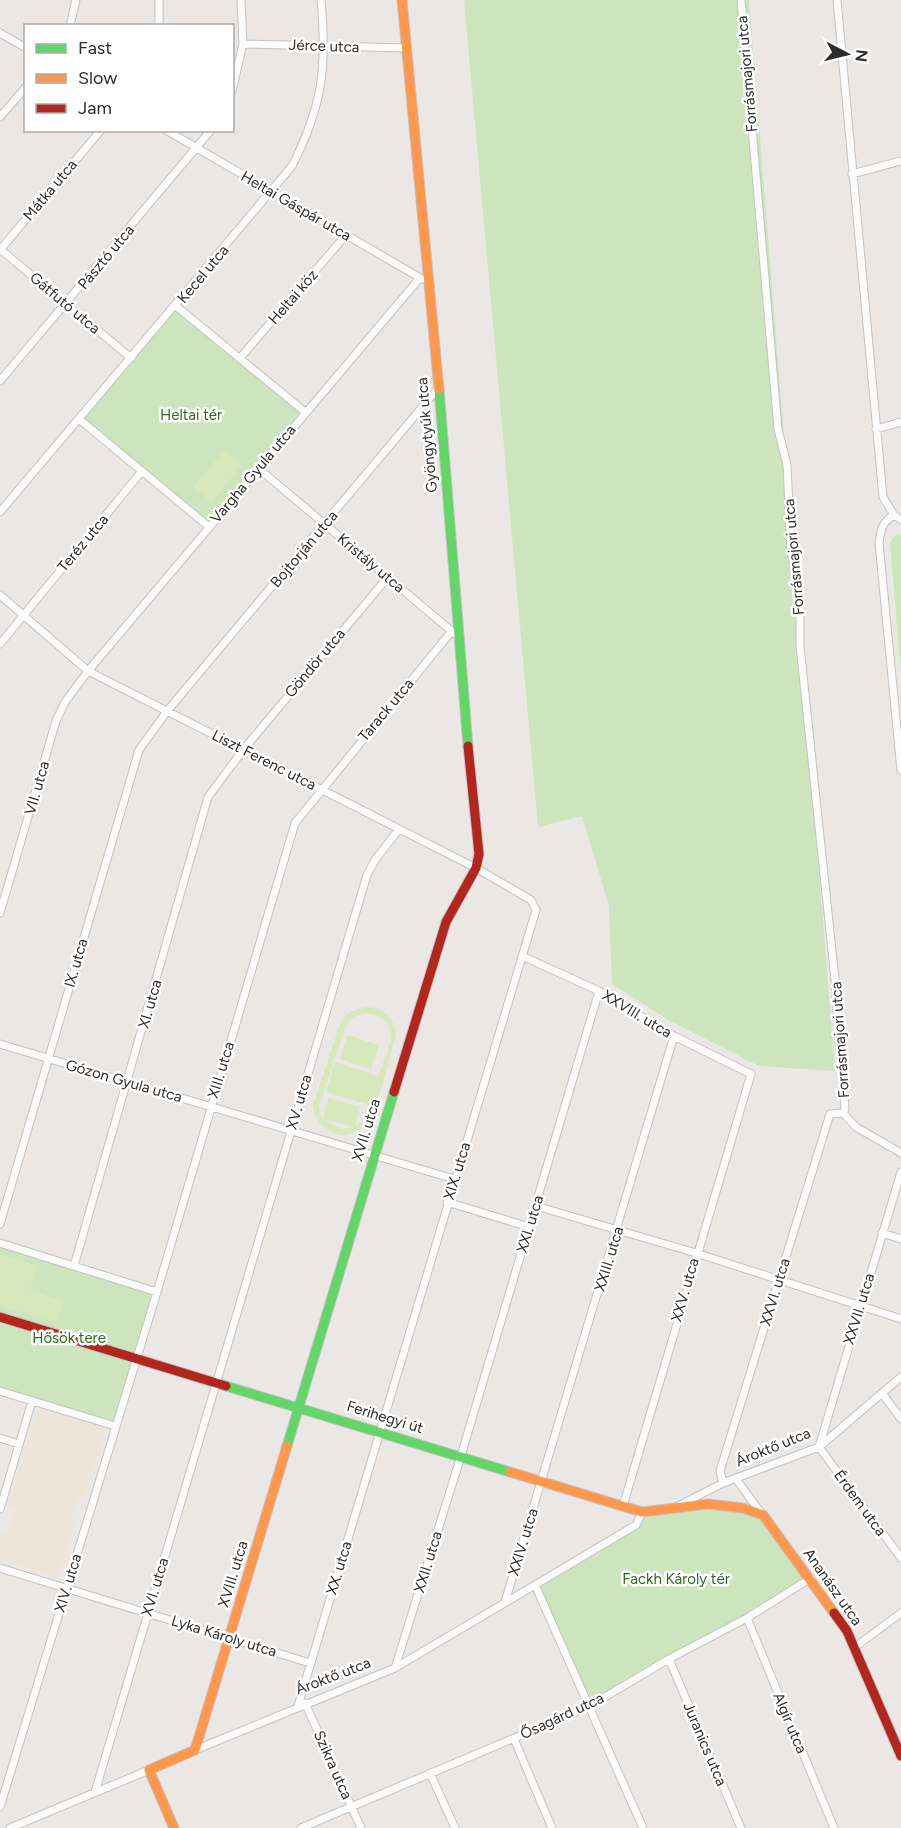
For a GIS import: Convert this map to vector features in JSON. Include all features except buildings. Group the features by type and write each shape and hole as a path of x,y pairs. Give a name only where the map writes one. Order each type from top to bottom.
{"street":[{"path":"70,24 76,0"},
{"path":"159,0 159,24"},
{"path":"234,82 243,44 241,0"},
{"name":"Kecel utca","path":"0,512 292,166 306,139 318,102 325,46 321,0"},
{"name":"Gyöngytyúk utca","path":"402,0 423,279 439,387 454,633 478,854 476,868"},
{"name":"Forrásmajori utca","path":"741,0 778,429 787,465 791,551 800,595 800,646 836,989 837,1030 841,1045 845,1109 843,1113"},
{"path":"837,0 883,496 894,515 901,520"},
{"path":"0,33 24,47"},
{"name":"Jérce utca","path":"243,44 406,48"},
{"path":"0,117 24,89"},
{"name":"Mátka utca","path":"0,249 99,132"},
{"name":"Heltai Gáspár utca","path":"169,132 423,279"},
{"name":"Pásztó utca","path":"0,381 210,132"},
{"path":"852,174 901,161"},
{"name":"Heltai köz","path":"240,358 346,235"},
{"name":"Gátfutó utca","path":"0,249 131,358"},
{"name":"Vargha Gyula utca","path":"88,671 305,412 423,279"},
{"path":"176,306 305,412"},
{"name":"Bojtorján utca","path":"168,710 439,387"},
{"path":"79,419 208,526"},
{"path":"876,429 901,422"},
{"name":"Kristály utca","path":"258,468 454,633"},
{"name":"Teréz utca","path":"0,644 142,471"},
{"path":"894,515 885,520 880,529 879,543 901,770"},
{"name":"Göndör utca","path":"243,750 388,577"},
{"name":"Liszt Ferenc utca","path":"0,596 88,671 476,868 531,900 536,910"},
{"name":"Tarack utca","path":"321,789 454,633"},
{"name":"VII. utca","path":"0,913 56,721 65,702 88,671"},
{"name":"IX. utca","path":"0,1224 139,750 168,710"},
{"name":"XI. utca","path":"74,1266 208,797 243,750"},
{"name":"XIII. utca","path":"136,1358 295,823 321,789"},
{"name":"XV. utca","path":"216,1382 367,875 375,860 399,829"},
{"name":"XVII. utca","path":"299,1407 446,922 476,868"},
{"name":"XIX. utca","path":"380,1432 536,910"},
{"name":"XXVIII. utca","path":"522,956 599,991 674,1036 751,1074"},
{"name":"XXI. utca","path":"461,1456 599,991"},
{"name":"XXIII. utca","path":"542,1481 674,1036"},
{"name":"Gózon Gyula utca","path":"0,1044 454,1179"},
{"name":"XXV. utca","path":"623,1506 696,1252 751,1074"},
{"path":"843,1113 856,1127 901,1153"},
{"name":"XXVI. utca","path":"723,1483 720,1471 830,1114 843,1113"},
{"name":"XXVII. utca","path":"819,1447 901,1172"},
{"path":"447,1202 530,1227"},
{"path":"536,1206 696,1252 901,1318"},
{"path":"882,1233 901,1239"},
{"path":"0,1243 157,1292"},
{"name":"Ferihegyi út","path":"0,1317 642,1512 651,1513 675,1507 746,1508 763,1515"},
{"name":"XIV. utca","path":"0,1807 136,1358"},
{"name":"Ároktő utca","path":"675,1507 723,1483 819,1447 901,1377"},
{"name":"XVI. utca","path":"95,1792 216,1382"},
{"path":"0,1391 115,1426"},
{"path":"882,1393 901,1419"},
{"path":"0,1509 33,1401"},
{"name":"XVIII. utca","path":"195,1750 299,1407"},
{"name":"XX. utca","path":"302,1704 310,1663 380,1432"},
{"path":"0,1438 19,1444"},
{"name":"Érdem utca","path":"819,1447 901,1558"},
{"name":"XXII. utca","path":"395,1668 461,1456"},
{"name":"Ananász utca","path":"736,1479 834,1610 855,1647 901,1756"},
{"name":"XXIV. utca","path":"505,1602 542,1481"},
{"name":"Ároktő utca","path":"10,1828 302,1704 395,1668 636,1525 642,1512"},
{"name":"Lyka Károly utca","path":"0,1568 310,1663"},
{"name":"Ősagárd utca","path":"301,1828 588,1707 669,1659 747,1618 811,1578"},
{"path":"535,1585 643,1828"},
{"path":"855,1647 901,1613"},
{"name":"Algír utca","path":"747,1618 834,1828"},
{"name":"Juranics utca","path":"669,1659 741,1828"},
{"name":"Szikra utca","path":"302,1704 361,1828"},
{"path":"514,1739 552,1828"},
{"path":"149,1770 174,1828"},
{"path":"430,1773 455,1828"}],"shaded area":[{"path":"39,1406 106,1428 84,1497 79,1496 72,1517 76,1518 57,1577 0,1559 0,1532 8,1534 16,1509 7,1506"}],"green space":[{"path":"464,0 749,0 835,1071 759,1066 670,1021 612,984 609,906 582,816 538,827"},
{"name":"Heltai tér","path":"176,306 305,412 208,526 79,419"},
{"path":"224,451 242,466 211,502 194,486"},
{"path":"901,534 901,671 890,543 893,537"},
{"path":"364,1007 376,1008 390,1018 396,1036 383,1084 368,1118 358,1129 346,1135 331,1132 324,1127 316,1118 313,1106 340,1024 348,1013","holes":["365,1013 377,1015 388,1023 390,1043 363,1121 355,1127 340,1129 321,1118 319,1106 346,1026 353,1017"]},
{"path":"347,1035 379,1045 371,1069 340,1059"},
{"path":"335,1062 378,1076 369,1105 326,1092"},
{"path":"328,1098 360,1107 355,1127 323,1119"},
{"name":"Hősök tere","path":"0,1243 157,1292 115,1426 0,1391"},
{"path":"0,1254 37,1265 30,1290 63,1301 57,1323 0,1306"},
{"name":"Fackh Károly tér","path":"697,1506 754,1511 811,1578 588,1707 535,1585 636,1525 642,1512"}],"traffic: fast":[{"path":"439,389 468,746"},
{"path":"287,1446 394,1092"},
{"path":"226,1386 510,1472"}],"traffic: slow":[{"path":"402,0 439,389"},
{"path":"174,1828 149,1770 195,1750 287,1446"},
{"path":"510,1472 642,1512 708,1504 743,1508 763,1515 834,1613"}],"traffic: jam":[{"path":"394,1092 446,922 476,868 479,854 468,746"},
{"path":"0,1317 226,1386"},
{"path":"834,1613 847,1631 901,1756"}]}
